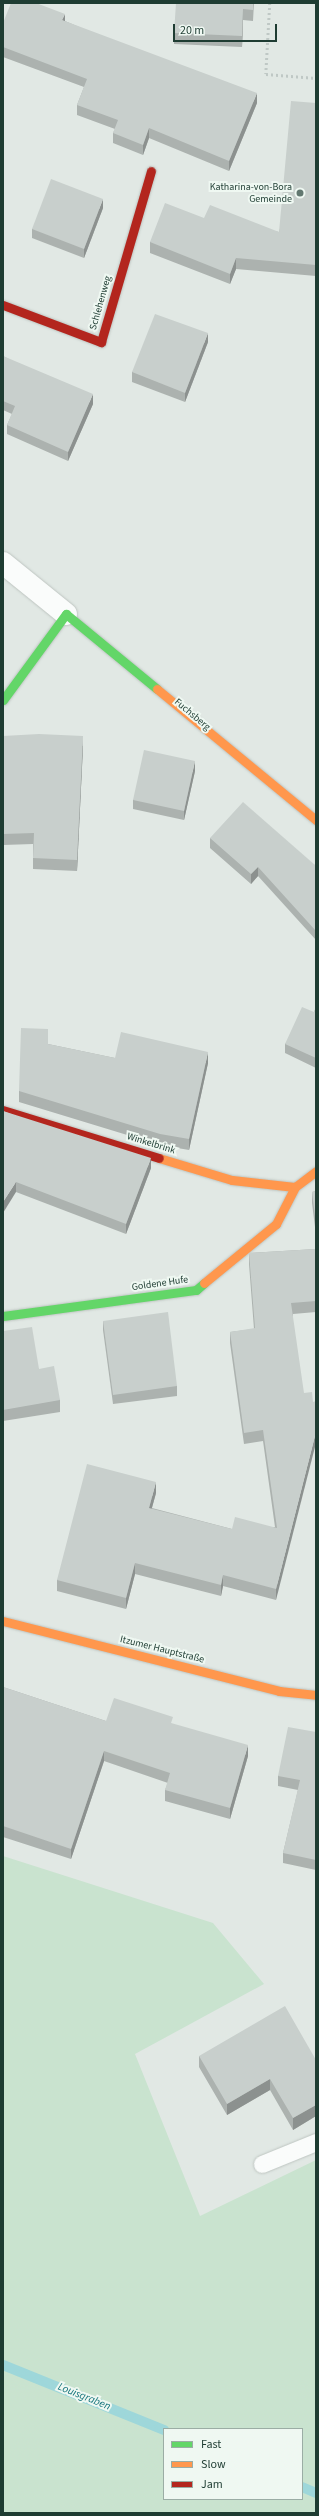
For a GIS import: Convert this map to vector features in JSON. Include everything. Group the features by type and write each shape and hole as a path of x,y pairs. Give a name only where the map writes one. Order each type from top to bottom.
{"street":[{"name":"Schlehenweg","path":"3,305 101,342 151,171"},
{"name":"Fuchsberg","path":"3,563 316,820"},
{"path":"3,700 66,614"},
{"name":"Winkelbrink","path":"3,1110 232,1180 294,1187"},
{"name":"Goldene Hufe","path":"3,1316 196,1290 276,1224 294,1187 316,1171"},
{"name":"Itzumer Hauptstraße","path":"3,1621 278,1690 316,1695"}],"lane":[{"path":"262,2164 316,2142"}],"path":[{"path":"270,3 266,74 316,78"}],"green space":[{"path":"3,1856 213,1923 264,1984 135,2054 200,2216 316,2160 316,2513 3,2513"}],"building":[{"path":"11,3 36,3 65,14 62,20 257,93 229,161 149,128 143,145 113,133 118,120 77,105 87,79 3,47 3,23"},
{"path":"176,3 253,3 253,10 243,9 242,36 174,33"},
{"path":"291,101 316,103 316,265 236,258 230,274 150,242 165,203 204,218 210,205 279,232"},
{"path":"51,179 103,199 84,249 32,229"},
{"path":"155,314 208,333 185,393 132,372"},
{"path":"3,356 93,394 68,452 7,425 15,406 3,401"},
{"path":"39,734 83,736 77,860 33,858 34,833 3,834 3,736"},
{"path":"144,750 195,761 184,811 133,800"},
{"path":"243,802 315,865 316,864 316,931 258,867 251,874 210,838"},
{"path":"302,1007 314,1012 316,1007 316,1058 285,1044"},
{"path":"21,1028 48,1029 48,1044 115,1058 121,1032 208,1052 189,1139 160,1134 19,1091"},
{"path":"3,1111 151,1158 126,1224 16,1182 3,1202"},
{"path":"316,1191 316,1224 312,1192"},
{"path":"316,1249 316,1301 291,1303 304,1393 312,1392 313,1402 316,1401 316,1432 276,1589 223,1575 221,1585 135,1563 126,1598 57,1580 87,1464 156,1482 149,1508 232,1529 235,1517 277,1528 263,1430 244,1433 230,1332 255,1328 249,1253"},
{"path":"168,1312 177,1386 113,1395 103,1321"},
{"path":"32,1327 39,1369 54,1366 60,1400 3,1410 3,1331"},
{"path":"3,1687 106,1721 114,1698 173,1717 171,1723 248,1745 230,1808 165,1790 170,1773 104,1751 71,1849 3,1826"},
{"path":"288,1727 316,1732 316,1860 283,1853 300,1780 278,1776"},
{"path":"285,2006 316,2060 316,2105 293,2118 270,2079 227,2104 199,2056"}],"waterway":[{"name":"Louisgraben","path":"3,2365 163,2430"},
{"name":"Louisgraben","path":"303,2487 316,2493"}],"traffic: fast":[{"path":"3,700 66,614 157,689"},
{"path":"3,1316 196,1290 204,1283"}],"traffic: slow":[{"path":"157,689 316,820"},
{"path":"159,1158 232,1180 295,1187"},
{"path":"204,1283 276,1224 295,1187 316,1171"},
{"path":"3,1621 279,1691 316,1695"}],"traffic: jam":[{"path":"3,305 101,342 151,171"},
{"path":"3,1110 159,1158"}],"place":[{"name":"Katharina-von-Bora Gemeinde","path":"300,193"}]}
